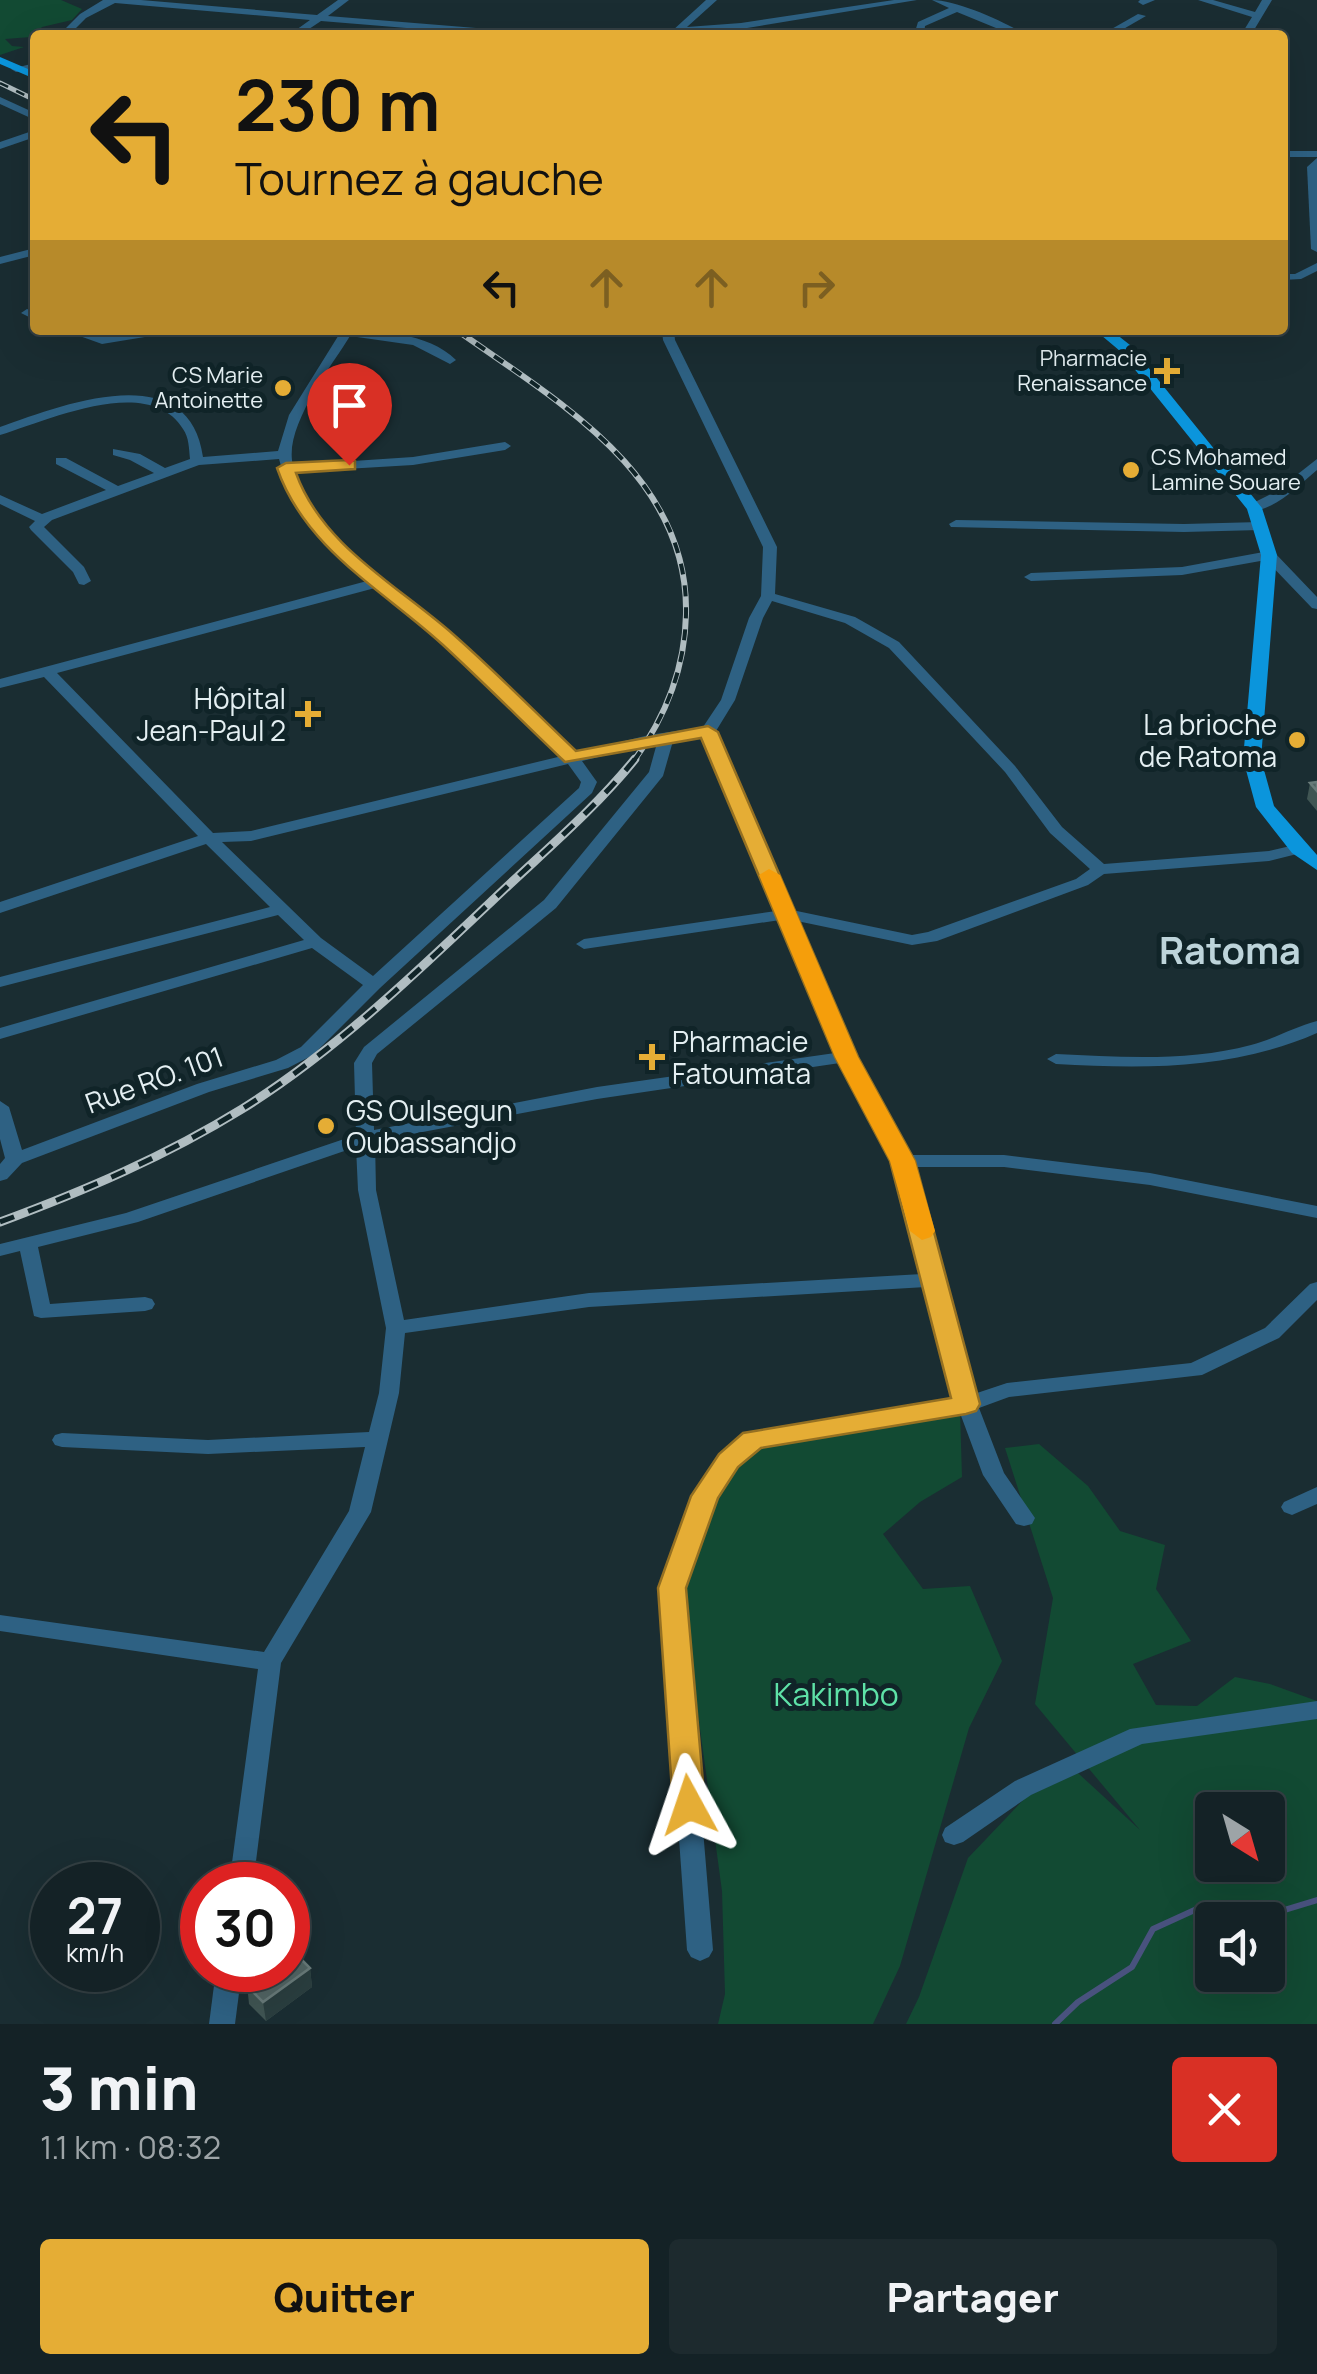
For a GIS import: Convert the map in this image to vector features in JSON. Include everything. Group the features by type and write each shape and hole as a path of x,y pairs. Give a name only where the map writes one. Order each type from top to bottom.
{"main road":[{"path":"0,60 16,69 30,68"},
{"path":"1110,335 1254,508 1269,554 1252,759 1265,808 1299,850 1317,864"}],"street":[{"path":"68,30 83,16 112,0 465,30"},
{"path":"302,30 344,0"},
{"path":"678,30 712,0"},
{"path":"703,30 912,0"},
{"path":"938,0 1009,30"},
{"path":"1202,0 1257,15"},
{"path":"1249,30 1267,0"},
{"path":"919,30 920,24 958,8"},
{"path":"1115,30 1141,16"},
{"path":"0,100 30,115"},
{"path":"0,146 30,135"},
{"path":"1288,154 1317,159 1312,166 1317,249"},
{"path":"0,261 30,252"},
{"path":"1297,278 1317,266"},
{"path":"1288,277 1317,283"},
{"path":"86,335 102,340 133,335"},
{"path":"343,335 295,416 285,462 294,494 345,556 447,638 572,758"},
{"path":"366,335 440,350 450,360"},
{"path":"0,908 208,838 251,836 572,758 708,732 728,700 756,618 768,596 770,547 669,335"},
{"path":"0,430 99,400 143,400 175,411 191,429 197,462"},
{"path":"84,581 79,570 36,526 197,462 413,462 505,446"},
{"path":"118,452 164,473"},
{"path":"61,461 118,491"},
{"path":"1254,508 1280,495 1317,463"},
{"path":"0,499 44,520"},
{"path":"956,524 1054,522 1204,530 1260,526"},
{"path":"1031,576 1182,571 1269,554 1317,605"},
{"path":"0,684 377,583"},
{"path":"768,596 848,618 873,628 894,645 1010,769 1056,830 1100,869"},
{"path":"48,672 315,942 354,974 374,984"},
{"path":"708,732 846,1057 902,1161 966,1404 994,1476 1024,1518"},
{"path":"243,1862 270,1662 360,1512 379,1439 396,1328 368,1190 363,1063 370,1051 550,904 657,774 666,738"},
{"name":"Rue RO. 101","path":"0,1175 15,1160 203,1088 282,1064 307,1051 374,984 586,790 586,775 572,758"},
{"path":"584,944 786,914 912,940 931,937 1082,882 1100,869 1269,856 1299,850"},
{"path":"0,982 281,909"},
{"path":"0,1034 315,942"},
{"path":"1056,1059 1170,1065 1272,1048 1317,1026"},
{"path":"0,1250 131,1218 368,1138 596,1093 846,1057"},
{"path":"0,1107 15,1160"},
{"path":"902,1161 1004,1161 1114,1174 1316,1213"},
{"path":"28,1243 41,1312 145,1304"},
{"path":"396,1328 589,1300 936,1280"},
{"path":"700,1950 672,1588 705,1496 728,1460 753,1440 966,1404 1008,1390 1195,1370 1272,1333 1317,1289"},
{"path":"62,1440 208,1448 379,1439"},
{"path":"1292,1507 1317,1495"},
{"path":"0,1623 270,1662"},
{"path":"954,1835 1024,1788 1138,1735 1317,1710"},
{"path":"222,2024 227,1992"}],"green space":[{"path":"0,0 61,0 82,9 72,20 30,30 30,37 5,39 12,46 24,47 0,55"},
{"name":"Kakimbo","path":"960,1410 962,1477 920,1502 883,1534 923,1589 970,1586 1002,1661 969,1728 900,1966 873,2024 718,2024 725,1994 722,1891 682,1596 710,1508 751,1447"},
{"path":"1039,1444 1088,1486 1120,1531 1165,1545 1156,1589 1191,1641 1133,1664 1156,1705 1197,1706 1235,1677 1270,1684 1317,1701 1317,2024 906,2024 968,1858 1026,1797 1078,1773 1140,1830 1035,1704 1053,1598 1005,1448"}],"building":[{"path":"253,1992 277,1992 263,2002"}],"waterway":[{"path":"1285,1910 1317,1900"},
{"path":"1055,2024 1078,2002 1132,1967 1153,1929 1195,1910"}],"railway":[{"path":"0,83 30,98"},
{"path":"464,335 536,385 610,447 641,482 666,521 681,565 685,634 671,692 635,759"},
{"path":"0,1222 93,1185 184,1142 242,1109 310,1062 434,955 585,814 635,759"}],"slow traffic":[{"path":"769,875 846,1057 902,1161 922,1231"}],"place":[{"name":"Pharmacie Renaissance","path":"1167,371"},
{"name":"CS Marie Antoinette","path":"283,388"},
{"name":"CS Mohamed Lamine Souare","path":"1131,470"},
{"name":"Hôpital Jean-Paul 2","path":"308,714"},
{"name":"La brioche de Ratoma","path":"1297,740"},
{"name":"Pharmacie Fatoumata","path":"652,1057"},
{"name":"GS Oulsegun Oubassandjo","path":"326,1126"}],"district":[{"name":"Ratoma","path":"1230,949"}],"route":[{"path":"349,465 286,468 294,494 345,556 447,638 572,758 649,740 708,732 846,1057 902,1161 936,1280 966,1404 753,1440 728,1460 705,1496 672,1588 689,1805"}]}
